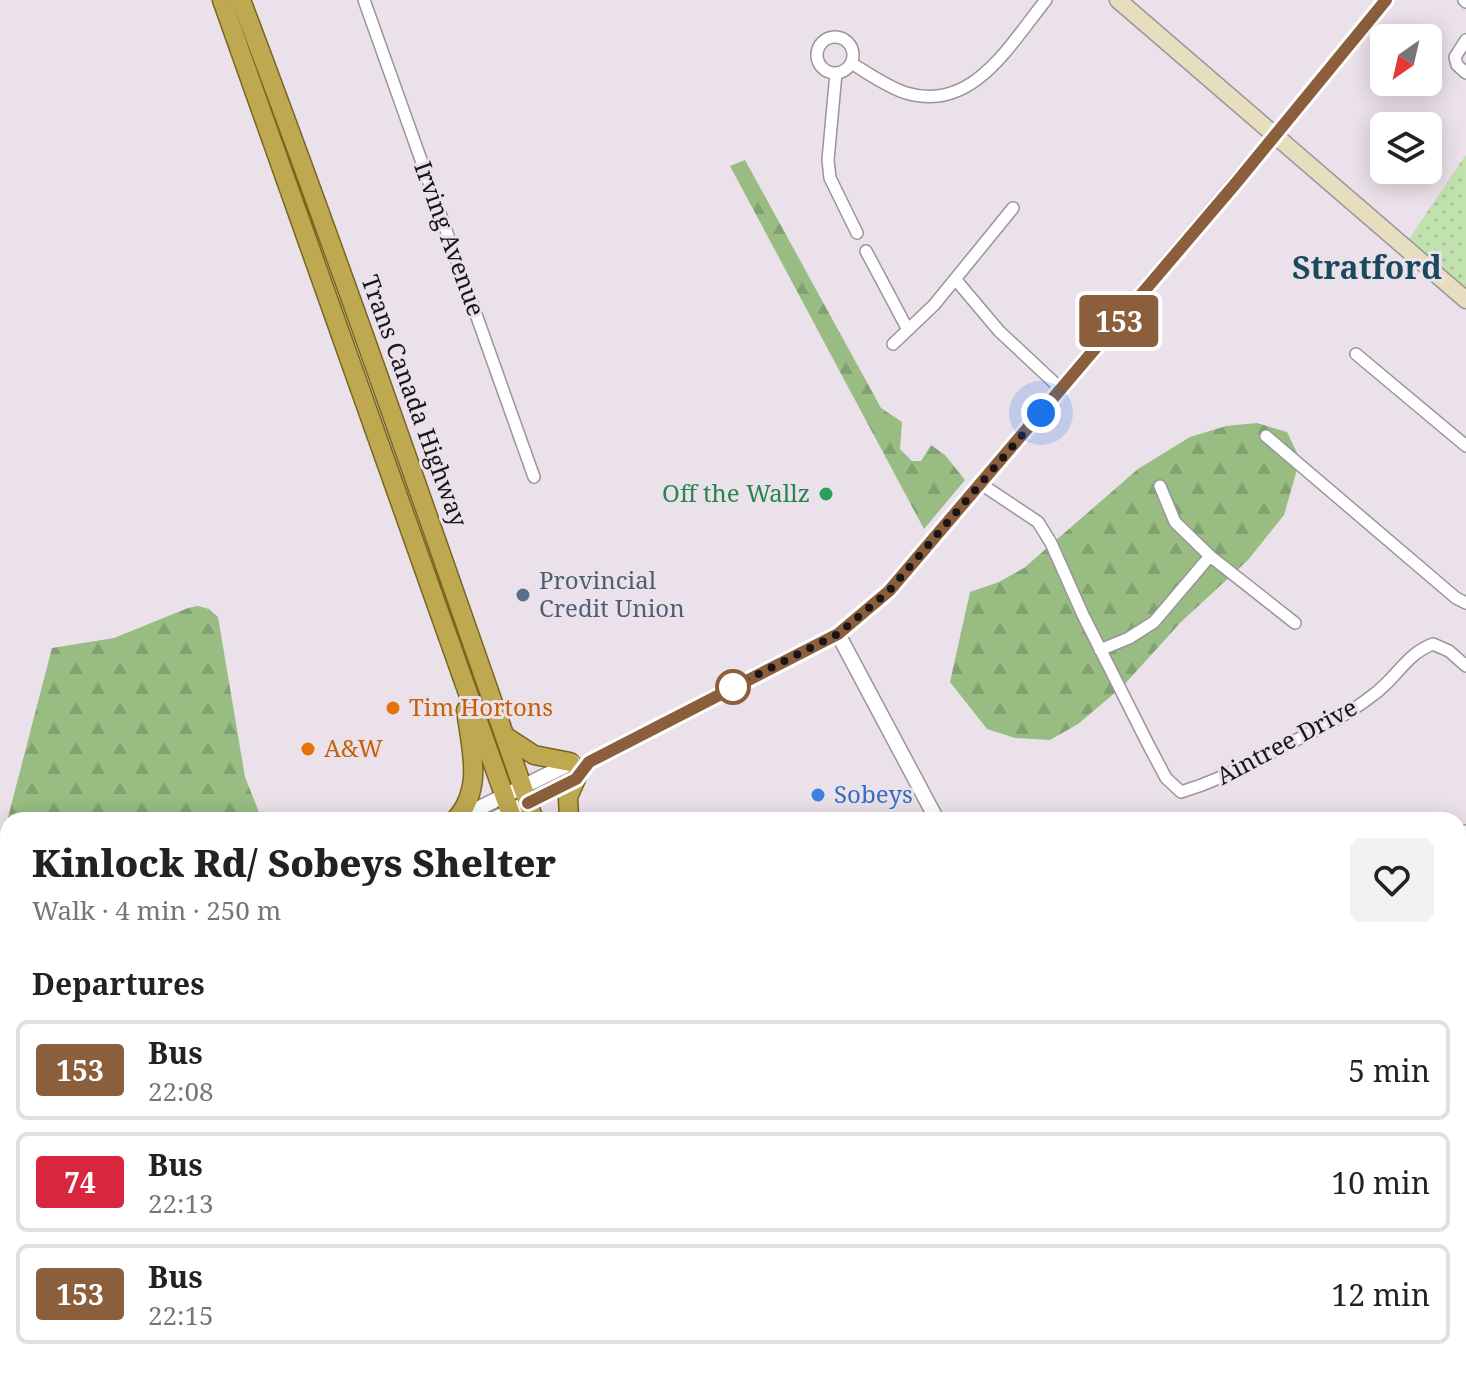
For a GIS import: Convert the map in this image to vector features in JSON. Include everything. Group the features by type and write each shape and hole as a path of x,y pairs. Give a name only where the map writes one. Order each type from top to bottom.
{"highway":[{"name":"Trans Canada Highway","path":"222,0 509,809"},
{"name":"Trans Canada Highway","path":"248,5 528,803"},
{"path":"463,680 474,779 472,794 463,812"},
{"path":"505,736 534,755 573,771 569,812"}],"main road":[{"path":"1118,0 1466,300"}],"street":[{"name":"Irving Avenue","path":"364,0 534,477"},
{"path":"851,63 903,92 926,97 949,95 969,87 985,73 1046,0"},
{"path":"509,809 528,803 589,762 838,634 889,591 1275,136 1386,0"},
{"path":"837,37 847,42 853,52 851,63 842,72 836,73 825,70 818,60 818,48 826,39 837,37"},
{"path":"1466,40 1455,57 1457,65 1466,73"},
{"path":"836,73 828,160 830,178 857,233"},
{"path":"893,344 934,305 1013,208"},
{"path":"866,251 908,330"},
{"path":"956,280 999,331 1061,389"},
{"path":"1356,354 1466,446"},
{"path":"1266,436 1456,598 1466,603"},
{"path":"981,484 1038,522 1051,543 1100,650 1129,638 1154,622 1210,556"},
{"path":"1160,486 1175,522 1210,556 1295,623"},
{"path":"838,634 933,812"},
{"name":"Aintree Drive","path":"1100,650 1166,778 1181,792 1218,781 1339,718 1375,694 1410,656 1422,648 1433,644 1449,651 1466,666"}],"green space":[{"path":"1466,156 1466,289 1409,239"},
{"path":"745,160 881,408 902,422 900,449 912,461 921,461 931,445 945,455 965,480 924,529 730,166"},
{"path":"1257,423 1287,432 1300,459 1284,515 1248,560 1181,622 1123,686 1078,724 1050,740 1015,738 987,729 950,682 970,592 999,582 1024,568 1138,469 1190,437 1226,426"},
{"path":"198,606 209,609 218,617 245,777 259,812 9,812 52,648 114,638"}],"bus line":[{"name":"153","path":"528,803 576,779 589,762 838,634 889,591 1236,183 1386,0"}],"place":[{"name":"Off the Wallz","path":"826,494"},
{"name":"Provincial Credit Union","path":"523,595"},
{"name":"Tim Hortons","path":"393,708"},
{"name":"A&W","path":"308,749"},
{"name":"Sobeys","path":"818,795"}],"district":[{"name":"Stratford","path":"1367,268"}],"route":[{"path":"733,687 838,634 889,591 1041,413"}]}
